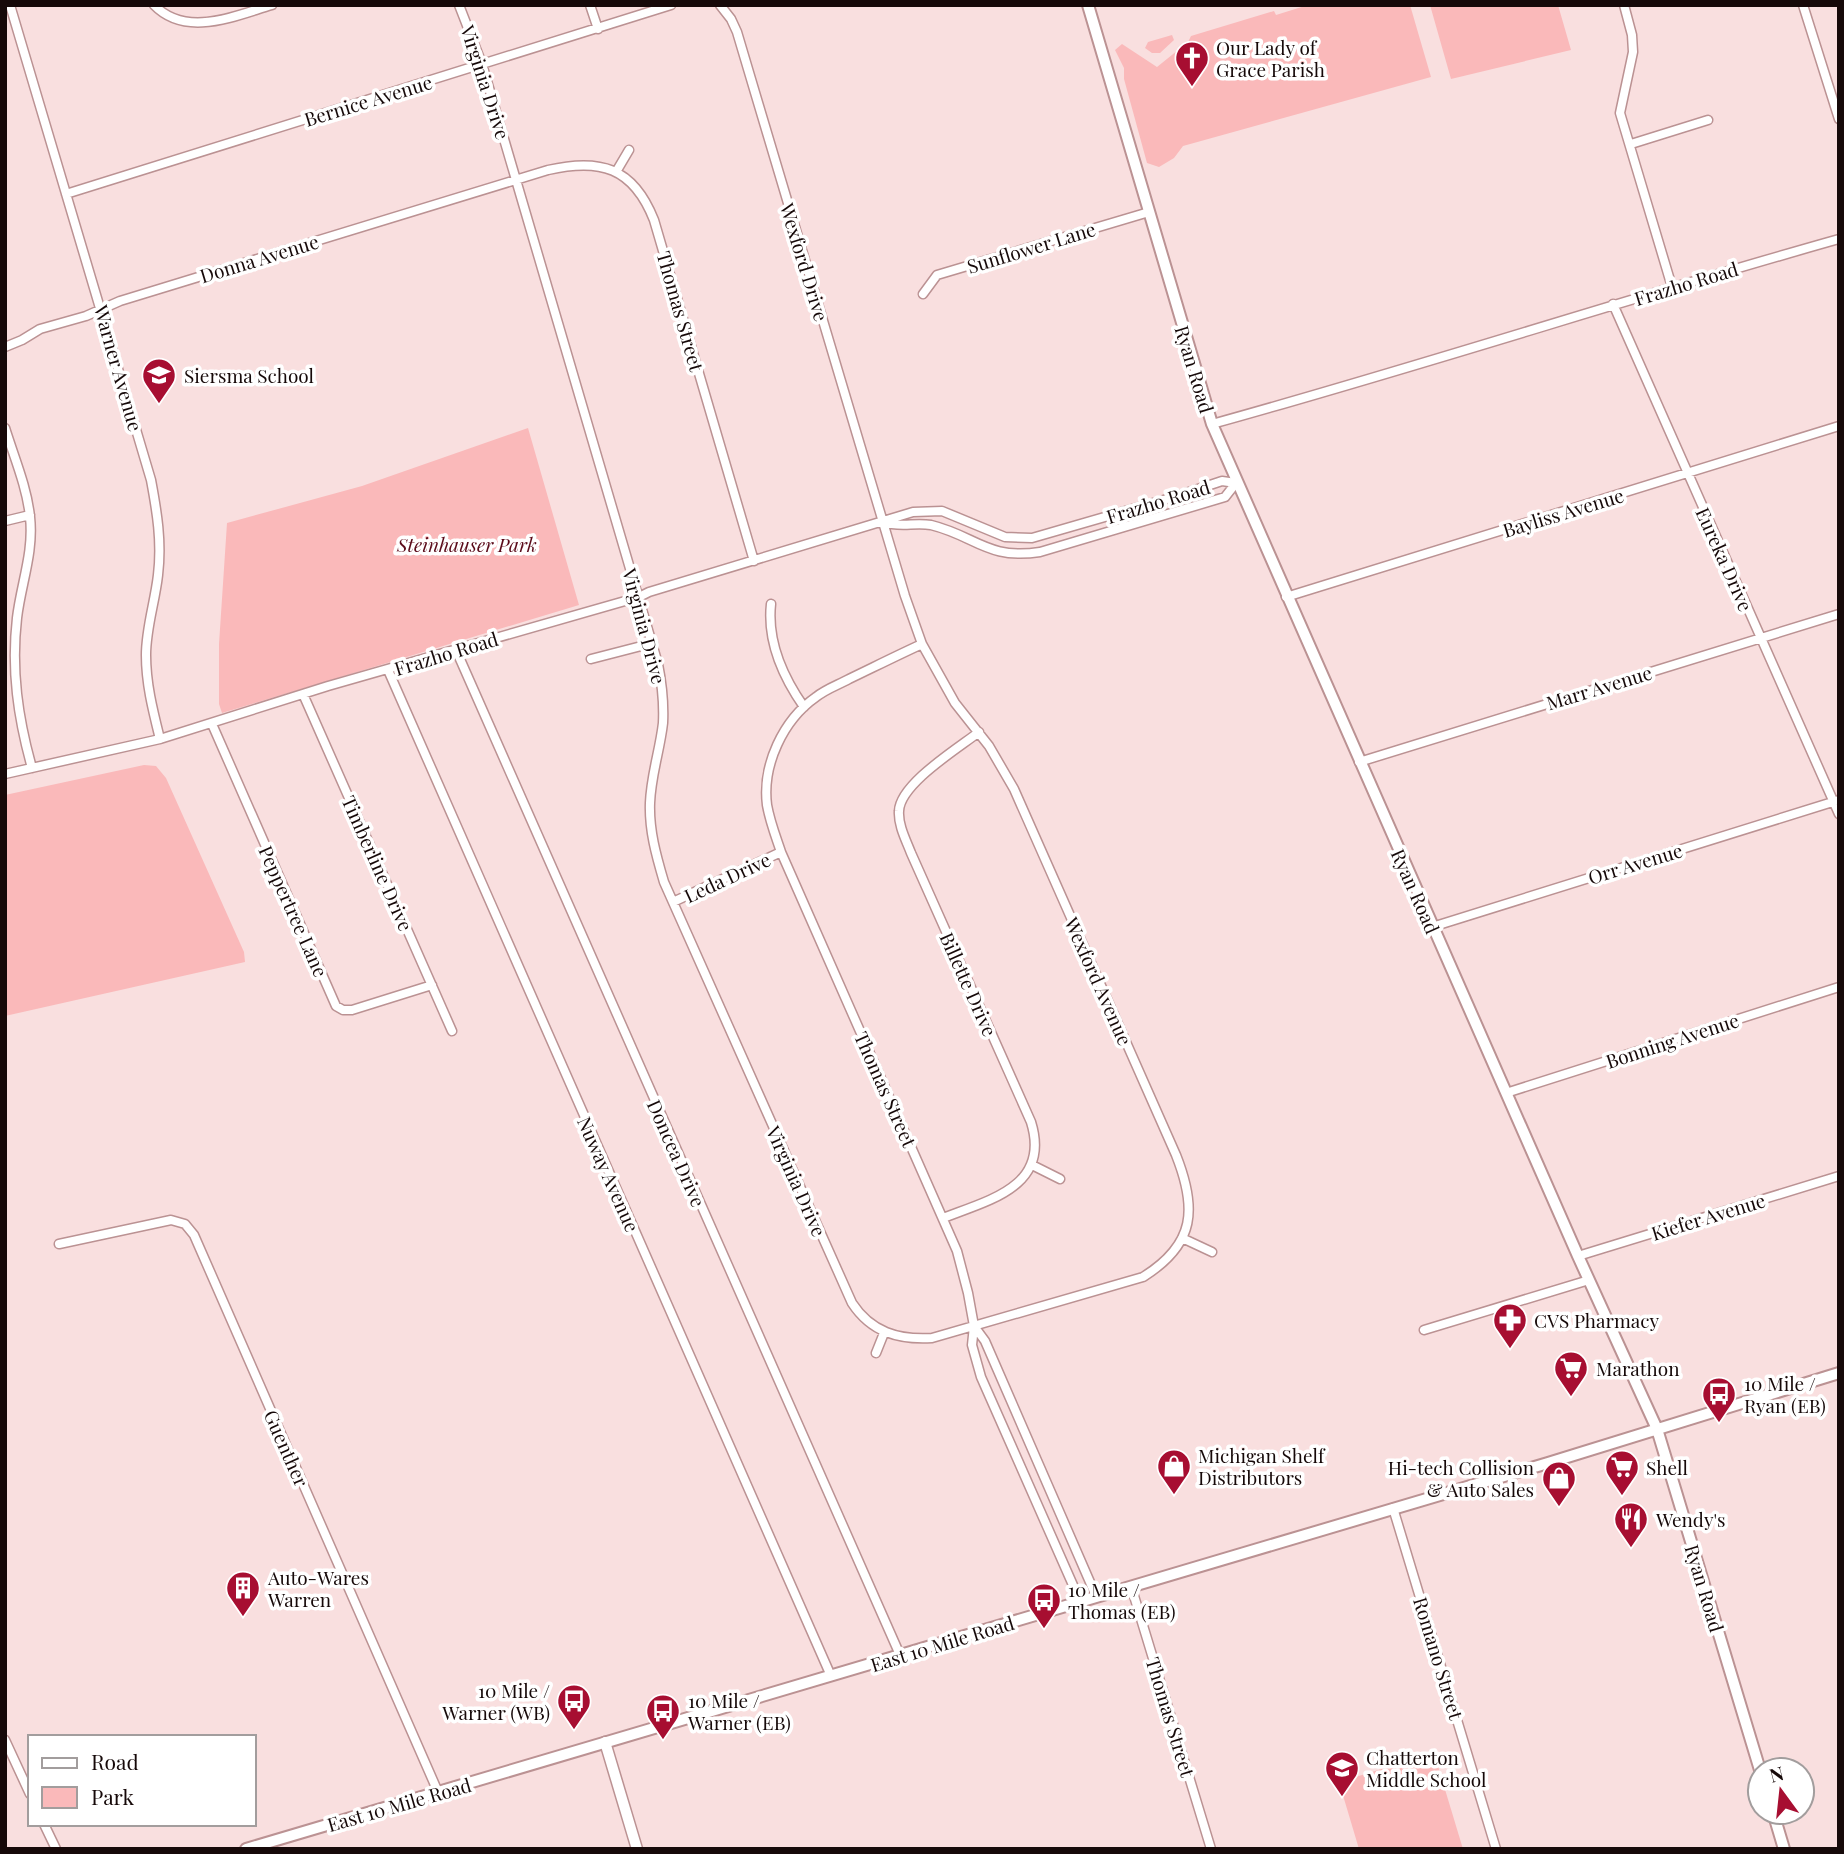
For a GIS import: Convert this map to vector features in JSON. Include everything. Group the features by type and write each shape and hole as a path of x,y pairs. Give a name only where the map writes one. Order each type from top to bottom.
{"main road":[{"name":"Ryan Road","path":"1088,5 1212,424 1432,927 1657,1429 1756,1756"},
{"name":"East 10 Mile Road","path":"246,1849 900,1656 1839,1373"},
{"path":"1777,1826 1784,1849"}],"street":[{"name":"Warner Avenue","path":"10,5 151,480 160,542 146,666 148,694 160,739"},
{"path":"154,5 165,16 180,22 194,23 214,22 272,5"},
{"name":"Virginia Drive","path":"459,5 482,64 517,179 653,643 663,702 660,742 651,786 652,840 664,881 847,1294 860,1316 884,1333"},
{"path":"590,5 597,29"},
{"name":"Bernice Avenue","path":"66,194 671,5"},
{"name":"Wexford Drive","path":"720,5 732,19 737,32 883,522"},
{"path":"1624,5 1632,35 1633,52 1620,113 1672,287"},
{"path":"1803,5 1836,97 1839,119"},
{"path":"1631,144 1708,120"},
{"path":"517,179 575,164 592,164 616,172 629,150"},
{"name":"Thomas Street","path":"616,172 629,180 638,191 654,220 754,561"},
{"name":"Donna Avenue","path":"5,347 40,329 86,316 120,301 517,179"},
{"name":"Sunflower Lane","path":"923,294 937,275 1149,212"},
{"name":"Frazho Road","path":"1212,424 1423,364 1613,304 1839,239"},
{"name":"Eureka Drive","path":"1613,304 1760,638 1836,801 1839,814"},
{"name":"Bayliss Avenue","path":"1286,597 1839,426"},
{"path":"5,428 30,515 29,556 10,646 18,709 32,768"},
{"name":"Frazho Road","path":"5,774 160,739 212,724 303,694 639,597 913,512 933,510 964,519 1005,537 1032,538 1150,505 1222,481 1237,484"},
{"name":"Frazho Road","path":"883,522 897,527 932,526 995,552 1026,554 1225,497 1237,484"},
{"path":"5,521 30,515"},
{"name":"Wexford Avenue","path":"883,522 922,644 956,703 995,754 1014,789 1176,1155 1190,1199 1189,1218 1182,1238 1158,1268 1143,1277 974,1326"},
{"path":"771,604 771,631 780,664 788,684 804,707"},
{"name":"Marr Avenue","path":"1359,762 1839,614"},
{"path":"591,659 653,643"},
{"name":"Thomas Street","path":"922,644 824,692 804,707 782,736 769,768 767,804 781,852 943,1218 964,1276 974,1326 985,1341 1096,1597"},
{"name":"Doncea Drive","path":"456,650 900,1656"},
{"name":"Nuway Avenue","path":"388,670 831,1676"},
{"name":"Timberline Drive","path":"303,694 452,1031"},
{"name":"Peppertree Lane","path":"212,724 336,1006 343,1010 352,1010 432,985"},
{"name":"Billette Drive","path":"979,732 912,785 901,802 899,816 911,853 1031,1122 1035,1149 1032,1165"},
{"name":"Orr Avenue","path":"1432,927 1836,801"},
{"name":"Leda Drive","path":"673,902 781,852"},
{"name":"Bonning Avenue","path":"1506,1093 1839,987"},
{"path":"943,1218 1006,1192 1028,1173 1032,1165 1060,1179"},
{"name":"Kiefer Avenue","path":"1578,1256 1839,1176"},
{"name":"Guenther","path":"59,1244 171,1220 185,1224 194,1235 438,1792"},
{"path":"1182,1238 1212,1252"},
{"path":"1424,1330 1589,1280"},
{"path":"876,1353 884,1333 900,1338 932,1338 974,1326 972,1345 981,1377 1080,1601"},
{"path":"1014,1449 1029,1444"},
{"path":"1034,1497 1049,1489"},
{"name":"Romano Street","path":"1393,1508 1496,1849"},
{"name":"Thomas Street","path":"1131,1586 1211,1849"},
{"path":"606,1742 637,1849"},
{"path":"6,1744 28,1790"},
{"path":"45,1826 56,1849"}],"green space":[{"path":"1308,5 1410,5 1431,77 1183,146 1174,158 1159,167 1147,163 1124,79 1124,68 1115,50 1122,44 1157,67 1188,42 1191,36 1274,11 1276,15"},
{"path":"1430,5 1558,5 1571,50 1451,79"},
{"path":"1172,35 1174,40 1160,53 1152,53 1145,48 1148,42"},
{"name":"Steinhauser Park","path":"528,428 579,605 222,713 219,704 219,644 227,523 362,486"},
{"path":"144,765 156,766 166,778 244,952 245,962 5,1016 5,795"},
{"path":"1434,1753 1463,1849 1359,1849 1339,1782"}],"place":[{"name":"Our Lady of Grace Parish","path":"1192,88"},
{"name":"Siersma School","path":"159,405"},
{"name":"CVS Pharmacy","path":"1510,1350"},
{"name":"Marathon","path":"1571,1398"},
{"name":"10 Mile / Ryan (EB)","path":"1719,1424"},
{"name":"Michigan Shelf Distributors","path":"1174,1496"},
{"name":"Shell","path":"1622,1497"},
{"name":"Hi-tech Collision & Auto Sales","path":"1559,1508"},
{"name":"Wendy's","path":"1631,1549"},
{"name":"Auto-Wares Warren","path":"243,1618"},
{"name":"10 Mile / Thomas (EB)","path":"1044,1630"},
{"name":"10 Mile / Warner (WB)","path":"574,1731"},
{"name":"10 Mile / Warner (EB)","path":"663,1741"},
{"name":"Chatterton Middle School","path":"1342,1798"}]}
